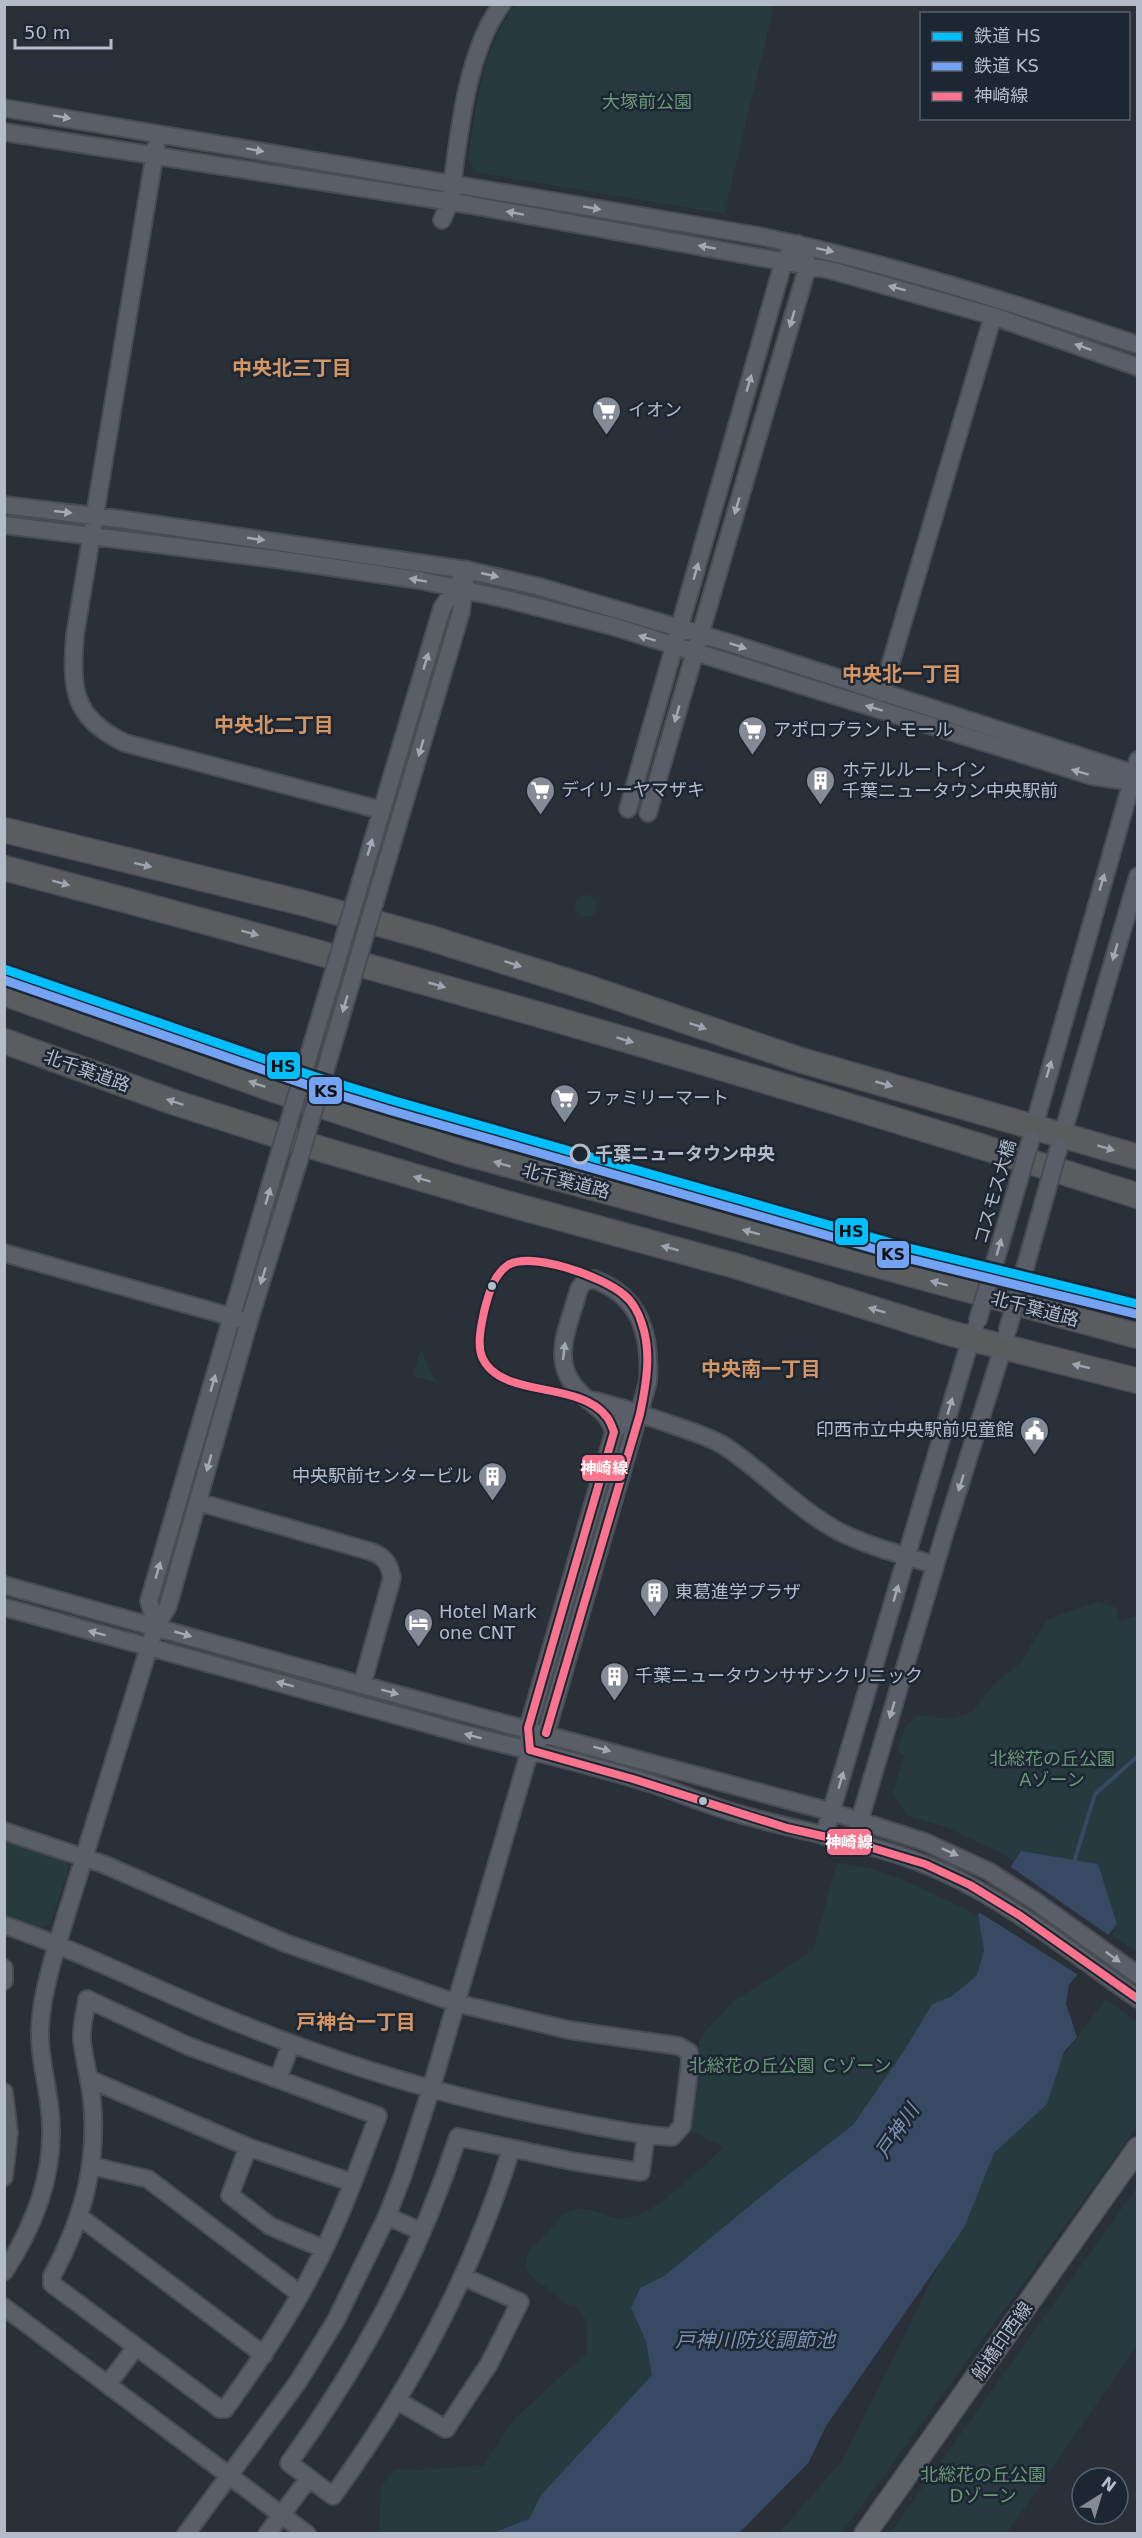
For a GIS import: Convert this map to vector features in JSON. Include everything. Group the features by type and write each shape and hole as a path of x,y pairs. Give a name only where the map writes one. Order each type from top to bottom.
{"highway":[{"path":"4,830 303,903 427,937 589,988 800,1060 1033,1132 1137,1157"},
{"path":"4,868 425,981 986,1148 1137,1196"},
{"name":"北千葉道路","path":"4,993 261,1085 458,1151 1137,1336"},
{"name":"北千葉道路","path":"4,1041 173,1102 324,1150 508,1204 1005,1339 1137,1381"}],"main road":[{"name":"船橋印西線","path":"865,2534 1137,2148"}],"street":[{"path":"448,220 471,74 486,31 502,4"},
{"path":"4,108 798,244 927,276 1137,345"},
{"path":"4,132 450,202 784,260 914,292 993,316 1137,368"},
{"path":"159,134 75,634 72,666 75,690 81,707 91,721 106,733 125,742 381,810"},
{"path":"628,809 784,260 798,244"},
{"path":"648,813 808,265 798,244"},
{"path":"882,693 993,316"},
{"path":"4,505 466,570 540,587 680,627 1135,774"},
{"path":"4,525 275,559 419,580 612,626 1092,776 1135,774"},
{"path":"4,2272 9,2253 37,2212 46,2178 50,2147 50,2104 42,2060 40,2029 45,1992 57,1945 149,1647 156,1626 168,1606 198,1502 279,1155 381,810 442,608 459,589 466,570"},
{"path":"156,1626 149,1601 241,1319 299,1160 461,612 459,589"},
{"name":"コスモス大橋","path":"824,1836 1033,1132 1135,774"},
{"path":"853,1843 1005,1339 1137,876"},
{"path":"4,1253 241,1319"},
{"path":"530,1750 546,1733 648,1382 649,1362 643,1328 636,1311 621,1293 593,1278 584,1282 579,1289 562,1351 567,1377 575,1389 602,1410 615,1432"},
{"path":"588,1400 621,1407 723,1445 818,1518 840,1532 868,1544 935,1565"},
{"path":"186,2534 298,2382 350,2292 387,2216 431,2089 530,1750 528,1728 615,1432 624,1419 640,1414"},
{"path":"198,1502 369,1551 387,1561 392,1578 362,1685"},
{"path":"4,1585 832,1812 895,1832 952,1852 988,1871 1035,1901 1137,1975"},
{"path":"4,1607 650,1783 727,1810 918,1861 977,1890 1023,1919 1137,1999"},
{"path":"4,1832 104,1864 285,1943 456,2003 570,2030 684,2048 689,2052 690,2062 682,2126 672,2137 646,2134 510,2109 431,2089 291,2044 57,1945 4,1925"},
{"path":"4,1968 4,1981"},
{"path":"87,1999 188,2046 378,2116 353,2183 324,2249 264,2355 225,2409 220,2409 52,2284 52,2276 80,2217 92,2166 93,2121 89,2079 82,2038 87,1999"},
{"path":"278,2079 291,2044"},
{"path":"89,2079 248,2147 353,2183"},
{"path":"4,2177 9,2133 5,2100"},
{"path":"511,2150 493,2205 464,2277 423,2358 398,2401 333,2496 289,2463 338,2393 375,2332 422,2232 458,2137 511,2150 641,2172 646,2134"},
{"path":"248,2147 230,2195 270,2226 324,2249"},
{"path":"92,2166 148,2179 300,2294"},
{"path":"387,2216 422,2232"},
{"path":"80,2217 264,2355"},
{"path":"398,2401 446,2429 502,2340 520,2301 464,2277"},
{"path":"4,2307 307,2534"},
{"path":"108,2384 136,2347"},
{"path":"267,2534 309,2478"}],"green space":[{"name":"大塚前公園","path":"515,5 774,5 724,214 476,172 468,160 482,79 494,41"},
{"path":"586,895 594,898 597,906 594,914 586,917 578,914 575,906 578,898"},
{"path":"420,1351 422,1351 438,1383 413,1376"},
{"name":"北総花の丘公園 Aゾーン","path":"1096,1602 1118,1608 1117,1621 1137,1616 1137,1952 1111,1935 1117,1924 1021,1851 1013,1862 1001,1853 948,1828 908,1816 892,1794 904,1756 897,1751 905,1728 918,1715 949,1719 972,1712 996,1682 1020,1663 1047,1620"},
{"path":"4,1839 63,1857 69,1868 51,1923 43,1928 5,1916"},
{"name":"北総花の丘公園 Ｃゾーン","path":"837,1863 872,1869 906,1881 978,1915 984,1951 977,1975 952,1996 932,2004 907,2046 853,2125 780,2181 664,2276 640,2288 631,2308 646,2341 652,2375 541,2495 529,2519 490,2533 379,2534 381,2486 396,2469 419,2470 484,2465 515,2418 587,2353 586,2320 575,2305 566,2305 552,2291 532,2277 527,2268 527,2254 563,2215 573,2211 589,2210 609,2217 626,2218 651,2208 678,2189 724,2147 690,2131 700,2038 731,2003 813,1950"},
{"path":"1105,1999 1137,2022 1137,2127 842,2533 778,2534 842,2461 994,2153"},
{"name":"北総花の丘公園 Dゾーン","path":"1137,2187 1137,2346 1007,2533 890,2533"}],"water":[{"name":"戸神川防災調節池","path":"1021,1851 1098,1864 1117,1924 1069,1985 1066,2004 1077,2037 1064,2052 1047,2104 994,2153 964,2228 826,2426 809,2462 739,2533 490,2534 529,2519 541,2495 652,2375 646,2341 631,2308 640,2288 664,2276 780,2181 853,2125 907,2046 932,2004 952,1996 977,1975 984,1950 978,1915"}],"pier":[{"path":"1008,1865 1111,1937 1080,1976 977,1911"}],"waterway":[{"name":"戸神川","path":"1074,1862 1095,1794 1138,1756"}],"rail line":[{"name":"HS","path":"4,969 313,1076 395,1101 909,1248 1138,1304"},
{"name":"KS","path":"4,980 310,1086 392,1111 906,1258 1136,1314"}],"transit line":[{"name":"神崎線","path":"530,1750 528,1728 614,1432 607,1418 593,1405 577,1398 505,1379 491,1370 482,1357 481,1329 492,1286 498,1274 508,1265 533,1261 567,1268 613,1287 626,1297 637,1312 647,1346 646,1380 640,1414 546,1733"},
{"name":"神崎線","path":"530,1750 633,1779 787,1828 866,1846 925,1864 970,1885 1019,1915 1138,1999"}],"place":[{"name":"イオン","path":"607,436"},
{"name":"アポロプラントモール","path":"752,756"},
{"name":"ホテルルートイン 千葉ニュータウン中央駅前","path":"821,806"},
{"name":"デイリーヤマザキ","path":"540,816"},
{"name":"ファミリーマート","path":"564,1124"},
{"name":"千葉ニュータウン中央","path":"580,1154"},
{"name":"印西市立中央駅前児童館","path":"1035,1456"},
{"name":"中央駅前センタービル","path":"493,1502"},
{"name":"東葛進学プラザ","path":"654,1618"},
{"name":"Hotel Mark one CNT","path":"418,1648"},
{"name":"千葉ニュータウンサザンクリニック","path":"614,1702"}],"district":[{"name":"中央北三丁目","path":"292,368"},
{"name":"中央北一丁目","path":"902,674"},
{"name":"中央北二丁目","path":"274,725"},
{"name":"中央南一丁目","path":"761,1369"},
{"name":"戸神台一丁目","path":"356,2022"}]}
